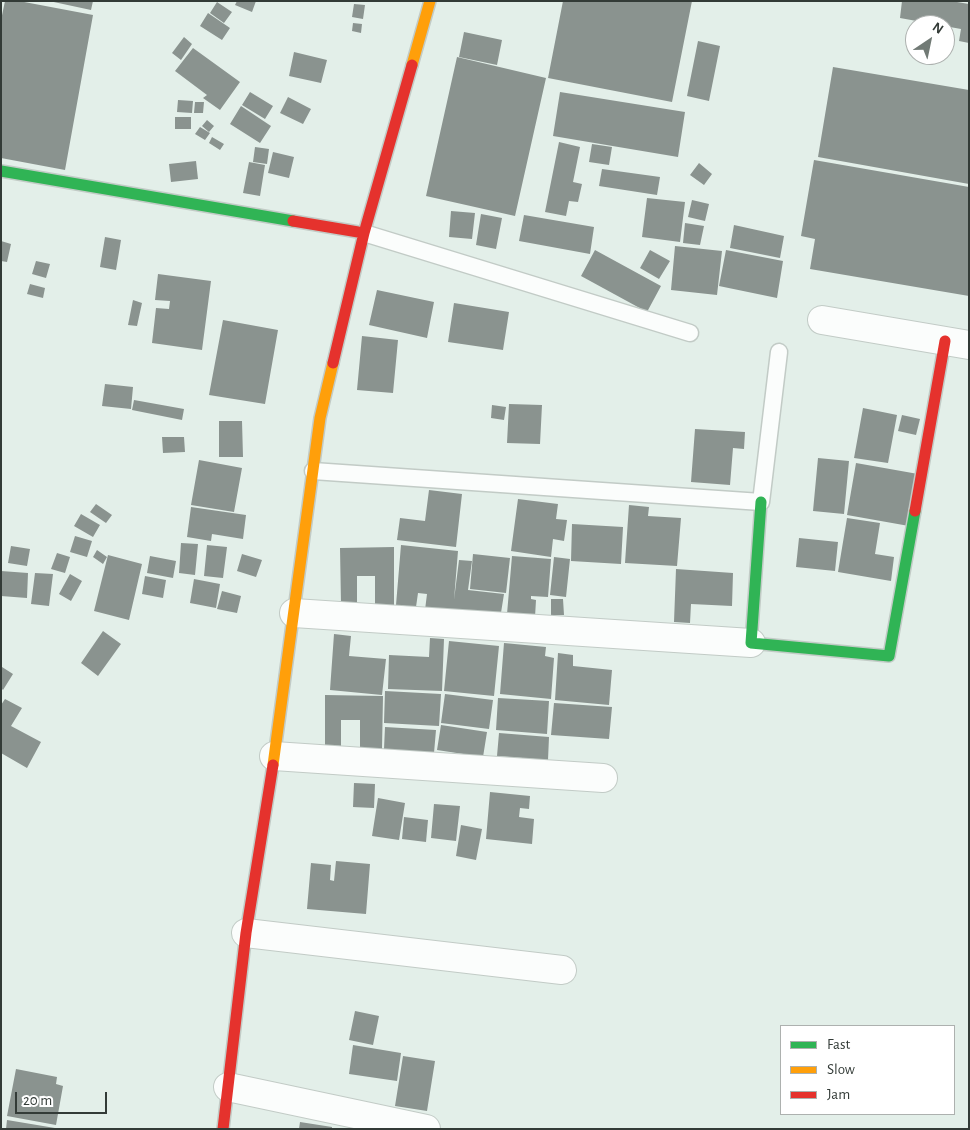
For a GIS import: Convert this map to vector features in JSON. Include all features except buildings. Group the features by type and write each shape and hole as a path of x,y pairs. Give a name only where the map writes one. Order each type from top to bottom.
{"street":[{"path":"223,1129 246,933 274,756 320,418 364,233 430,1"},
{"path":"1,171 364,233"},
{"path":"294,613 751,643 889,656 957,343 822,320"},
{"path":"751,643 761,502"},
{"path":"274,756 603,778"},
{"path":"246,933 562,970"},
{"path":"228,1088 426,1129"}],"lane":[{"path":"364,233 690,333"},
{"path":"313,471 761,502 779,352"}],"traffic: fast":[{"path":"1,171 293,221"},
{"path":"761,502 751,643 889,656 915,511"}],"traffic: slow":[{"path":"412,65 430,1"},
{"path":"273,765 320,418 333,363"}],"traffic: jam":[{"path":"293,221 364,233 412,65"},
{"path":"333,363 364,233"},
{"path":"915,511 945,341"},
{"path":"223,1129 246,933 273,765"}]}
